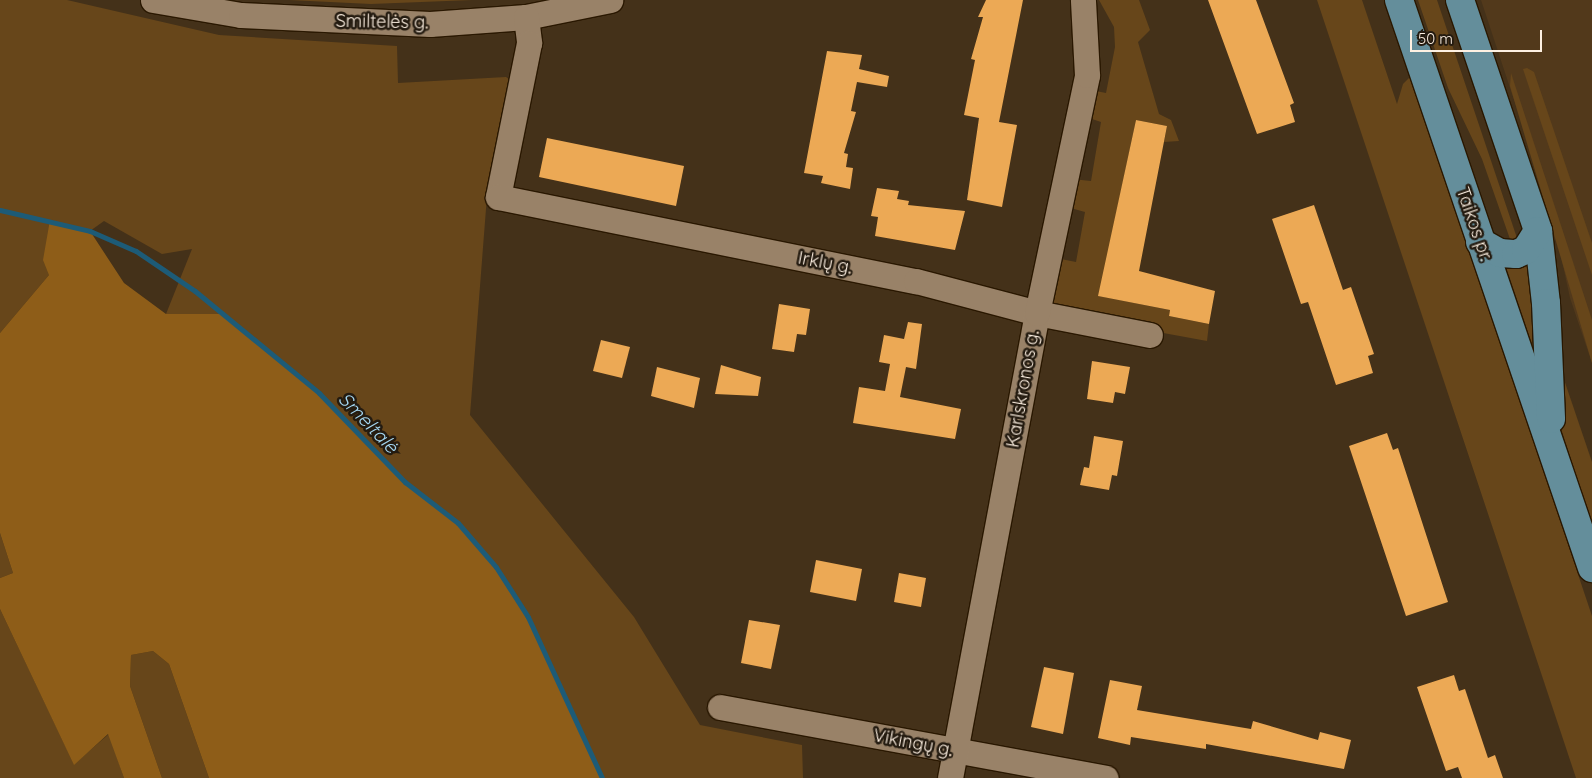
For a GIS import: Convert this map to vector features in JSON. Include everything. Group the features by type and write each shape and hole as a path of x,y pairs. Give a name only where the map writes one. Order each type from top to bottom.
{"main road":[{"name":"Taikos pr.","path":"1399,0 1592,568"},
{"name":"Taikos pr.","path":"1460,0 1538,231 1546,303 1552,448"},
{"path":"1480,242 1500,253 1516,254 1526,250 1538,231"}],"street":[{"name":"Smiltelės g.","path":"153,0 311,21 430,24 526,17 584,3 610,0"},
{"name":"Karlskronos g.","path":"950,778 1036,313 1087,76 1083,0"},
{"name":"Irklų g.","path":"526,17 530,43 498,198 916,281 1036,313 1150,335"},
{"name":"Vikingų g.","path":"720,707 1106,778"}],"shaded area":[{"path":"0,0 67,0 219,35 397,46 398,83 506,77 512,81 487,196 470,415 634,617 700,725 802,745 803,778 602,778 528,617 496,567 458,523 405,482 318,393 222,314 166,314 192,249 162,254 104,221 90,231 50,220 49,275 0,333"},
{"path":"289,0 472,0 371,4"},
{"path":"1099,0 1139,0 1150,30 1138,42 1159,114 1171,120 1179,141 1164,142 1167,126 1136,120 1099,296 1170,310 1169,316 1209,324 1207,341 1054,313 1047,299 1061,259 1076,262 1085,212 1067,207 1072,179 1091,181 1101,122 1086,117 1091,90 1106,93 1115,47 1114,27"},
{"path":"1317,0 1362,0 1397,104 1403,84 1411,76 1592,616 1592,778 1576,778"},
{"path":"1418,0 1437,0 1518,241 1511,242 1482,159 1448,88"},
{"path":"1481,0 1592,0 1592,363 1570,298 1552,215"},
{"path":"1527,68 1534,72 1592,243 1592,275 1523,69"},
{"path":"1511,73 1592,320 1592,363 1510,86"},
{"path":"50,220 90,231 124,283 166,314 222,314 319,393 405,482 458,523 496,567 528,617 602,778 209,778 169,664 153,651 131,655 130,686 162,778 124,778 108,734 74,765 0,609 0,578 13,573 0,533 0,333 49,275 43,260"},
{"path":"1525,260 1537,300 1537,359 1505,264"},
{"path":"1556,356 1592,462 1592,525 1557,416"},
{"path":"0,533 13,573 0,578"},
{"path":"0,609 74,764 109,734 124,778 0,778"},
{"path":"153,651 169,664 209,778 162,778 130,686 131,655"}],"building":[{"path":"986,0 1023,0 999,122 1017,125 1002,207 967,200 979,118 964,115 975,60 971,59 983,17 978,17"},
{"path":"1208,0 1256,0 1294,103 1290,105 1295,122 1257,134"},
{"path":"827,51 862,55 859,69 889,76 887,87 857,82 851,111 856,112 844,153 848,154 846,167 853,168 850,189 821,183 823,176 804,173"},
{"path":"1136,120 1167,126 1139,271 1215,291 1209,324 1169,316 1170,310 1098,296"},
{"path":"547,138 684,166 676,206 539,177"},
{"path":"877,188 899,191 897,199 909,201 908,205 965,211 955,250 875,236 878,217 871,216"},
{"path":"1314,205 1343,290 1351,287 1374,354 1368,356 1373,373 1336,385 1308,302 1301,304 1272,219"},
{"path":"779,304 810,309 806,335 797,334 794,352 772,349"},
{"path":"908,322 922,324 916,369 906,367 900,397 961,409 955,439 853,423 859,387 885,391 890,364 879,362 884,335 904,339"},
{"path":"601,340 630,347 622,378 593,371"},
{"path":"1092,361 1130,367 1125,394 1115,392 1113,403 1087,399"},
{"path":"721,365 761,377 758,396 715,394"},
{"path":"657,367 700,378 694,408 651,396"},
{"path":"1387,433 1393,450 1398,448 1448,602 1406,616 1349,446"},
{"path":"1094,436 1123,441 1117,476 1112,475 1109,490 1080,485 1084,467 1089,468"},
{"path":"816,560 862,569 856,601 810,592"},
{"path":"899,573 926,578 921,607 894,602"},
{"path":"749,620 780,625 771,669 741,663"},
{"path":"1044,667 1074,673 1063,734 1031,727"},
{"path":"1454,675 1459,691 1465,689 1488,758 1495,755 1503,778 1462,778 1458,767 1446,771 1417,687"},
{"path":"1110,680 1142,686 1137,710 1251,729 1253,721 1318,740 1320,732 1351,740 1344,769 1206,744 1206,749 1131,737 1130,745 1098,738"}],"waterway":[{"name":"Smeltalė","path":"0,210 90,231 136,251 195,291 319,393 405,482 458,523 496,567 528,617 602,778"}]}
